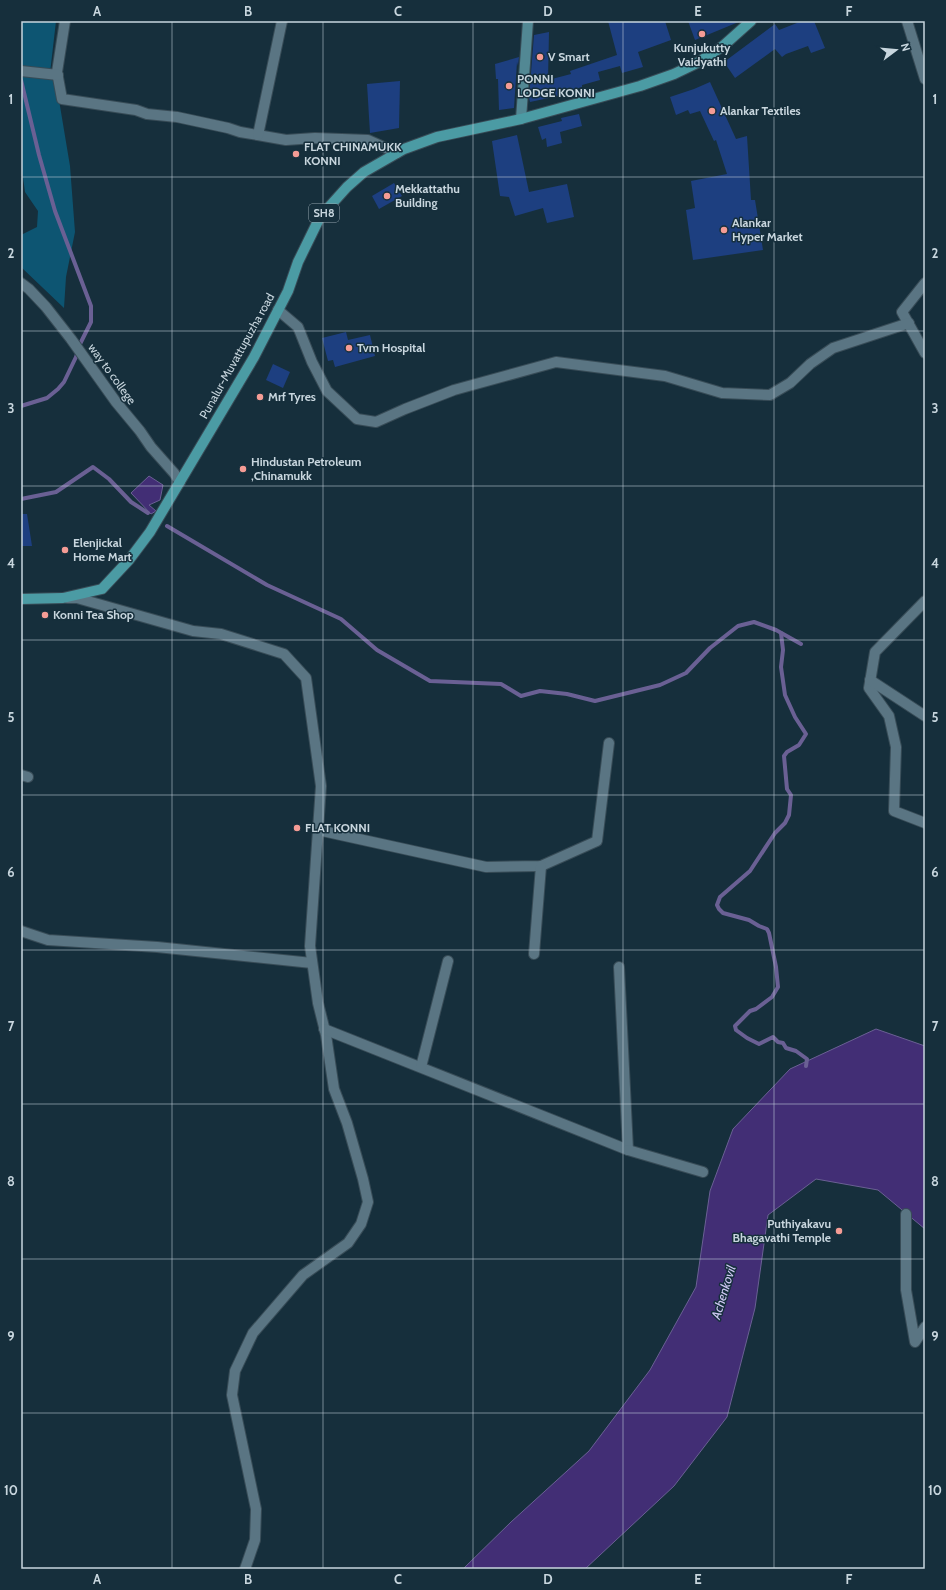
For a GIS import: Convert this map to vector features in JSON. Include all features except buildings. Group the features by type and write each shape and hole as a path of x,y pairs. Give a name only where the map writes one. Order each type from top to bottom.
{"main road":[{"path":"521,120 528,21"},
{"name":"Punalur-Muvattupuzha road","path":"63,598 102,589 130,560 150,532 254,358 288,291 301,255 320,217 347,187 364,172 397,153 436,137 521,120 640,86 674,74 699,62 723,46 751,21"},
{"name":"SH8","path":"21,600 63,598"}],"street":[{"path":"65,21 58,75 62,99 136,110 147,114 177,117 240,132 286,140 315,138 368,140 397,153"},
{"path":"258,135 282,21"},
{"path":"907,21 925,79"},
{"path":"21,71 58,75"},
{"name":"way to college","path":"21,283 29,289 46,307 116,402 180,482"},
{"path":"925,283 902,312 925,353"},
{"path":"278,310 298,327 312,362 327,391 357,419 376,422 454,390 556,362 665,376 722,393 770,395 790,383 810,364 833,348 909,323"},
{"path":"63,598 77,598 194,631 221,634 284,654 306,678 321,786 310,946 312,963 334,1089 347,1123 368,1202 361,1224 348,1242 303,1275 253,1333 235,1371 232,1396 256,1509 255,1540 245,1569"},
{"path":"925,601 875,652 869,688 889,716 896,747 894,811 925,823"},
{"path":"870,680 925,716"},
{"path":"318,830 486,867 541,866 598,841 610,743"},
{"path":"534,954 541,866"},
{"path":"21,931 48,940 157,947 312,963"},
{"path":"421,1067 448,961"},
{"path":"619,967 628,1150"},
{"path":"324,1029 628,1150 703,1172"},
{"path":"906,1214 906,1290 915,1342 925,1327"}],"shaded area":[{"path":"21,21 56,21 50,73 57,88 70,166 75,232 66,277 64,308 21,267 21,235 37,227 38,211 25,192 21,163"}],"water":[{"path":"149,476 163,485 160,500 149,505 156,511 151,514 131,493"},
{"name":"Achenkovil","path":"876,1029 925,1046 925,1229 878,1190 816,1179 768,1215 755,1308 727,1417 674,1486 585,1569 463,1569 511,1522 589,1451 650,1370 696,1287 710,1191 733,1129 790,1069"}],"waterway":[{"path":"21,80 39,155 55,211 91,306 91,322 64,382 47,398 21,406"},
{"path":"21,499 56,492 93,467 109,479 131,502 148,513"},
{"path":"167,526 267,585 341,619 377,650 430,681 501,684 521,696 540,691 567,694 595,701 660,685 686,673 710,648 738,626 754,622 776,630 801,644"},
{"path":"781,633 783,650 781,667 785,695 795,717 806,734 799,745 787,752 784,756 787,789 791,795 789,815 785,823 775,833 750,871 720,897 717,905 723,913 749,920 767,929 776,967 778,987 772,997 756,1009 750,1011 735,1026 736,1030 759,1044 773,1037 778,1042 783,1043 786,1048 796,1051 807,1059 806,1066"}],"place":[{"name":"Kunjukutty Vaidyathi","path":"702,34"},
{"name":"V Smart","path":"540,57"},
{"name":"PONNI LODGE KONNI","path":"509,86"},
{"name":"Alankar Textiles","path":"712,111"},
{"name":"FLAT CHINAMUKK KONNI","path":"296,154"},
{"name":"Mekkattathu Building","path":"387,196"},
{"name":"Alankar Hyper Market","path":"724,230"},
{"name":"Tvm Hospital","path":"349,348"},
{"name":"Mrf Tyres","path":"260,397"},
{"name":"Hindustan Petroleum ,Chinamukk","path":"243,469"},
{"name":"Elenjickal Home Mart","path":"65,550"},
{"name":"Konni Tea Shop","path":"45,615"},
{"name":"FLAT KONNI","path":"297,828"},
{"name":"Puthiyakavu Bhagavathi Temple","path":"839,1231"}]}
